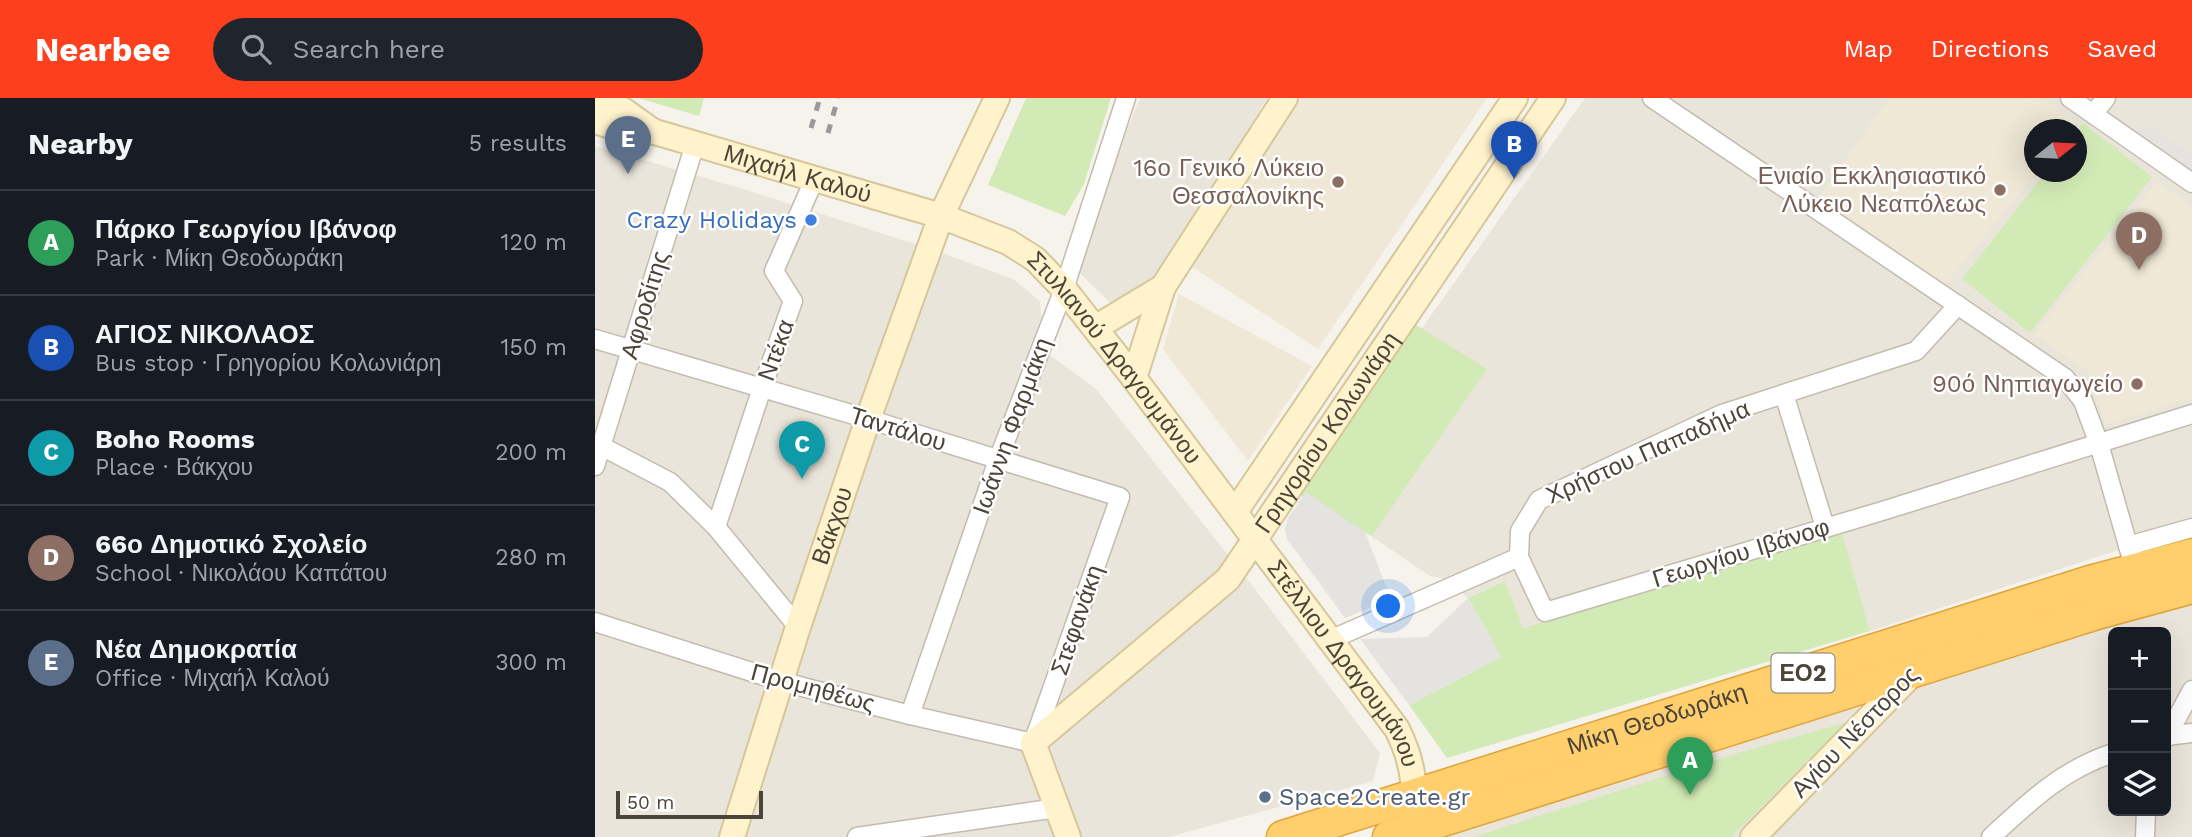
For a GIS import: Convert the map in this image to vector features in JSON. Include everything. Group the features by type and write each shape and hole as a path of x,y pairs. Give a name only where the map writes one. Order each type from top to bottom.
{"highway":[{"name":"Μίκη Θεοδωράκη","path":"1283,837 2090,582 2132,558 2192,555"},
{"name":"Μίκη Θεοδωράκη","path":"1401,835 2142,599 2192,587"}],"main road":[{"name":"Βάκχου","path":"731,837 868,419 941,216 997,98"},
{"path":"1135,378 1163,287 1285,98"},
{"name":"Γρηγορίου Κολωνιάρη","path":"1235,512 1515,98"},
{"name":"Γρηγορίου Κολωνιάρη","path":"1034,743 1228,579 1553,98"},
{"name":"Μιχαήλ Καλού","path":"595,101 623,110 655,132"},
{"name":"Μιχαήλ Καλού","path":"595,121 617,128 655,132 941,216"},
{"name":"Στυλιανού Δραγουμάνου","path":"941,216 990,234 1022,249 1035,259 1064,289 1135,378 1256,539"},
{"path":"1095,328 1163,287"},
{"name":"Στέλλιου Δραγουμάνου","path":"1256,539 1397,729 1411,759 1415,796 1401,835"},
{"name":"Αγίου Νέστορος","path":"1753,837 1915,671 1955,625"},
{"path":"1034,743 1068,837"}],"street":[{"name":"Ιωάννη Φαρμάκη","path":"910,715 998,460 1064,289 1126,98"},
{"path":"1652,98 2065,377 2083,401 2099,444 2132,558 2192,528"},
{"path":"2070,98 2192,183"},
{"path":"2093,114 2106,98"},
{"name":"Αφροδίτης","path":"595,466 695,144"},
{"name":"Ντέκα","path":"716,527 793,302 774,271 814,180"},
{"name":"Χρήστου Παπαδήμα","path":"1519,557 1520,531 1539,500 1721,414 1916,351 1958,305"},
{"name":"Ταντάλου","path":"595,338 1120,497"},
{"path":"1784,394 1825,527"},
{"name":"Γεωργίου Ιβάνοφ","path":"1519,557 1545,612 2192,414"},
{"path":"601,446 670,482 716,527 798,626"},
{"name":"Στεφανάκη","path":"1034,743 1120,497"},
{"path":"1330,640 1519,557"},
{"name":"Προμηθέως","path":"595,622 780,681 910,715 1034,743"},
{"path":"2171,727 2192,690"},
{"path":"2171,735 2192,733"},
{"path":"1991,837 2057,780 2108,755"},
{"path":"857,837 1057,808"},
{"path":"2145,837 2146,816"}],"shaded area":[{"path":"1140,98 1267,98 1165,272 1119,311 1072,265"},
{"name":"16ο Γενικό Λύκειο Θεσσαλονίκης","path":"1300,98 1487,98 1318,349 1191,266"},
{"path":"1585,98 2192,98 2192,526 1870,631 1840,530 1522,628 1505,581 1468,598 1449,580 1430,576 1306,492"},
{"path":"1889,98 2046,98 2072,119 2024,119 2024,182 2029,182 1945,285 1820,196"},
{"path":"2150,126 2192,156 2192,173 2132,129"},
{"path":"595,146 740,188 934,250 1013,279 1040,301 1043,341 1048,354 1096,389 1255,589 1380,753 1373,781 1169,837 595,837"},
{"path":"2157,181 2192,207 2192,398 2106,425 2089,372 2034,334"},
{"path":"1179,294 1312,366 1248,461 1163,349"},
{"path":"1306,492 1365,532 1391,599 1345,618 1287,539 1285,529 1288,518"},
{"path":"1468,598 1501,657 1409,705 1360,639 1427,637"},
{"path":"2192,603 2192,837 1437,837 1958,670 2108,627 2108,816 2171,816 2171,627 2108,627"}],"green space":[{"path":"638,98 704,98 699,116"},
{"path":"1026,98 1111,98 1084,184 1065,216 988,185"},
{"path":"2087,126 2152,177 2030,333 1962,279 2038,182 2087,182"},
{"path":"1405,318 1487,369 1372,536 1290,489"},
{"path":"1841,530 1870,631 1447,758 1409,705 1501,657 1468,598 1505,581 1523,628"},
{"path":"1845,723 1731,837 1473,837 1741,752"}],"railway":[{"path":"811,128 820,98"},
{"path":"828,133 838,98"}],"place":[{"name":"Νέα Δημοκρατία","path":"628,174"},
{"name":"ΑΓΙΟΣ ΝΙΚΟΛΑΟΣ","path":"1514,179"},
{"name":"16ο Γενικό Λύκειο Θεσσαλονίκης","path":"1338,182"},
{"name":"Ενιαίο Εκκλησιαστικό Λύκειο Νεαπόλεως","path":"2000,190"},
{"name":"Crazy Holidays","path":"811,220"},
{"name":"66ο Δημοτικό Σχολείο","path":"2139,270"},
{"name":"90ό Νηπιαγωγείο","path":"2137,384"},
{"name":"Boho Rooms","path":"802,479"},
{"name":"Πάρκο Γεωργίου Ιβάνοφ","path":"1690,795"},
{"name":"Space2Create.gr","path":"1265,797"}]}
